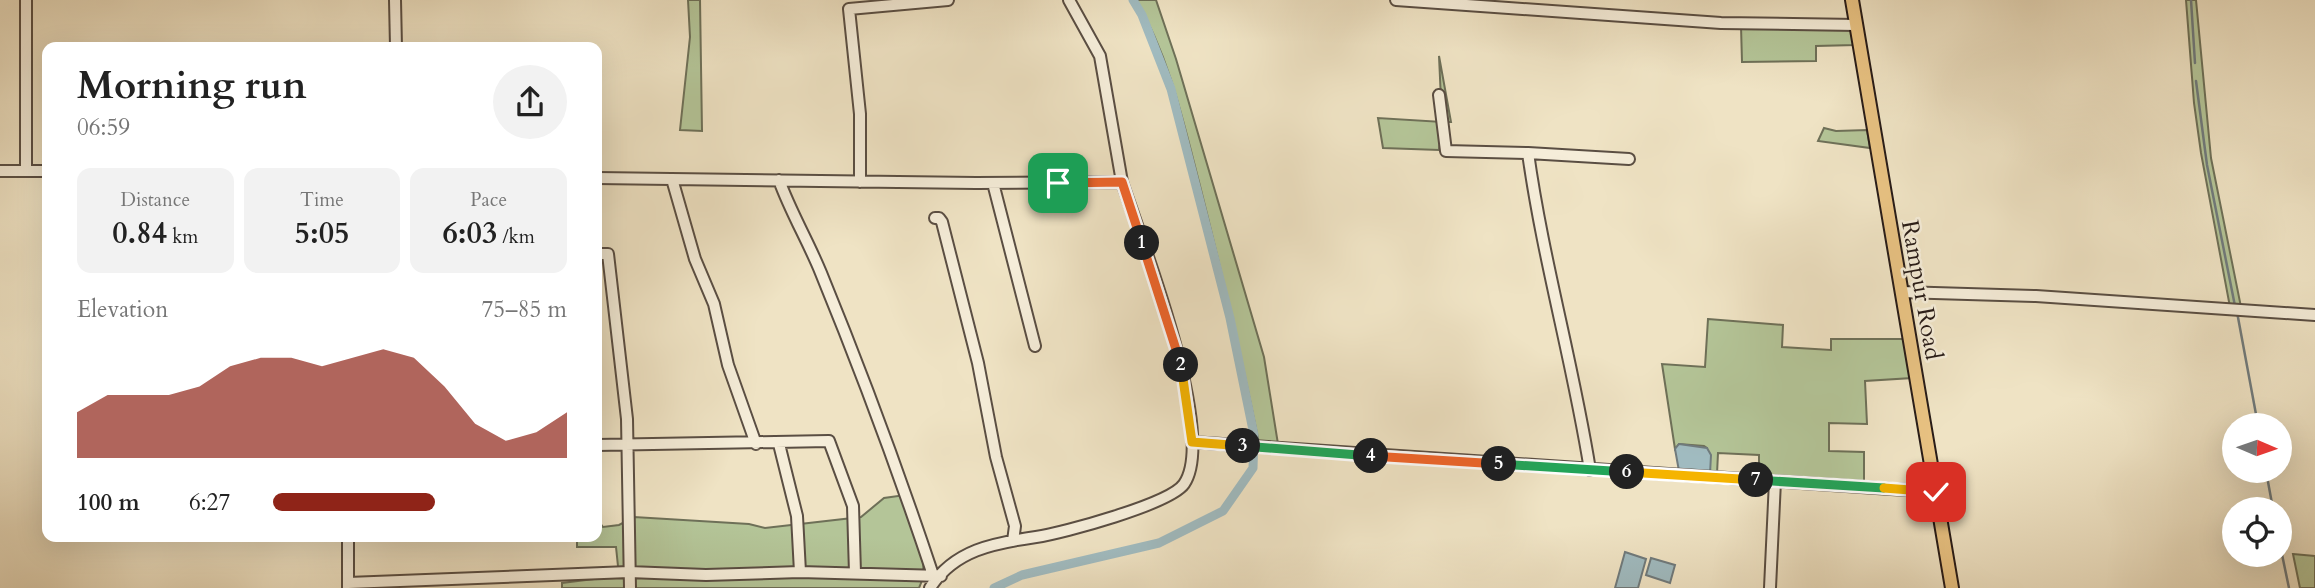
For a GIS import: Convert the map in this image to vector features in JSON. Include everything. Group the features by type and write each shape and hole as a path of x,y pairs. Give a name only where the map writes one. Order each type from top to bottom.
{"main road":[{"name":"Rampur Road","path":"1852,0 1952,588"}],"street":[{"path":"26,0 26,171"},
{"path":"395,0 396,42"},
{"path":"860,182 860,114 849,9 947,0"},
{"path":"930,588 937,576 962,555 994,544 1046,536 1157,502 1182,487 1193,462 1179,352 1122,182 1100,56 1069,0"},
{"path":"1396,0 1721,23 1856,25"},
{"path":"1439,95 1446,151 1629,159"},
{"path":"1528,153 1536,214 1580,409 1590,470"},
{"path":"0,170 42,171"},
{"path":"602,178 1122,182"},
{"path":"672,179 695,258 714,304 728,365 756,444"},
{"path":"779,180 791,213 820,270 937,576"},
{"path":"993,183 1035,346"},
{"path":"935,218 942,222 966,308 996,457 1014,526 1013,541"},
{"path":"602,254 608,254 627,419 630,588"},
{"path":"1901,292 2036,296 2315,315"},
{"path":"602,445 779,444 829,441 853,506 855,573"},
{"path":"1192,442 1264,449 1936,492"},
{"path":"779,444 797,516 800,572"},
{"path":"1770,588 1775,481"},
{"path":"348,542 348,586 629,572 706,575 800,572 937,576"}],"green space":[{"path":"688,0 700,0 702,131 680,130 690,37"},
{"path":"1136,0 1156,0 1176,59 1264,357 1278,444 1259,443 1223,280 1181,112 1158,43"},
{"path":"2186,0 2196,0 2211,158 2241,307 2230,307 2201,153"},
{"path":"1741,26 1852,27 1855,45 1816,46 1816,61 1742,62"},
{"path":"1439,56 1451,122 1442,122"},
{"path":"1378,118 1442,122 1439,150 1383,148"},
{"path":"1824,128 1836,131 1867,130 1870,148 1818,141"},
{"path":"1708,319 1783,325 1782,347 1831,350 1831,339 1905,339 1912,378 1865,381 1867,424 1829,423 1829,451 1864,452 1864,484 1759,476 1759,455 1718,453 1717,474 1710,474 1707,448 1679,444 1675,449 1662,364 1705,367"},
{"path":"905,495 910,504 923,554 919,588 562,588 562,583 619,576 616,547 577,547 577,542 602,542 602,526 619,525 634,517 749,524 765,528 861,517 884,498"},
{"path":"2293,554 2315,556 2315,588 2300,588"}],"water":[{"path":"1679,444 1707,448 1711,455 1710,474 1679,471 1675,449"},
{"path":"1625,552 1646,559 1638,588 1615,588"},
{"path":"1651,558 1675,565 1670,583 1646,575"}],"waterway":[{"path":"994,588 1022,575 1159,543 1223,511 1253,468 1254,435 1230,318 1171,89 1142,15 1133,0"},
{"path":"2191,0 2195,63"},
{"path":"2196,81 2207,165 2235,306"},
{"path":"2237,312 2256,413"},
{"path":"2268,483 2271,497"},
{"path":"2285,567 2289,588"}],"route":[{"path":"1058,183 1122,182 1179,352 1192,442 1264,449 1936,492"}]}
